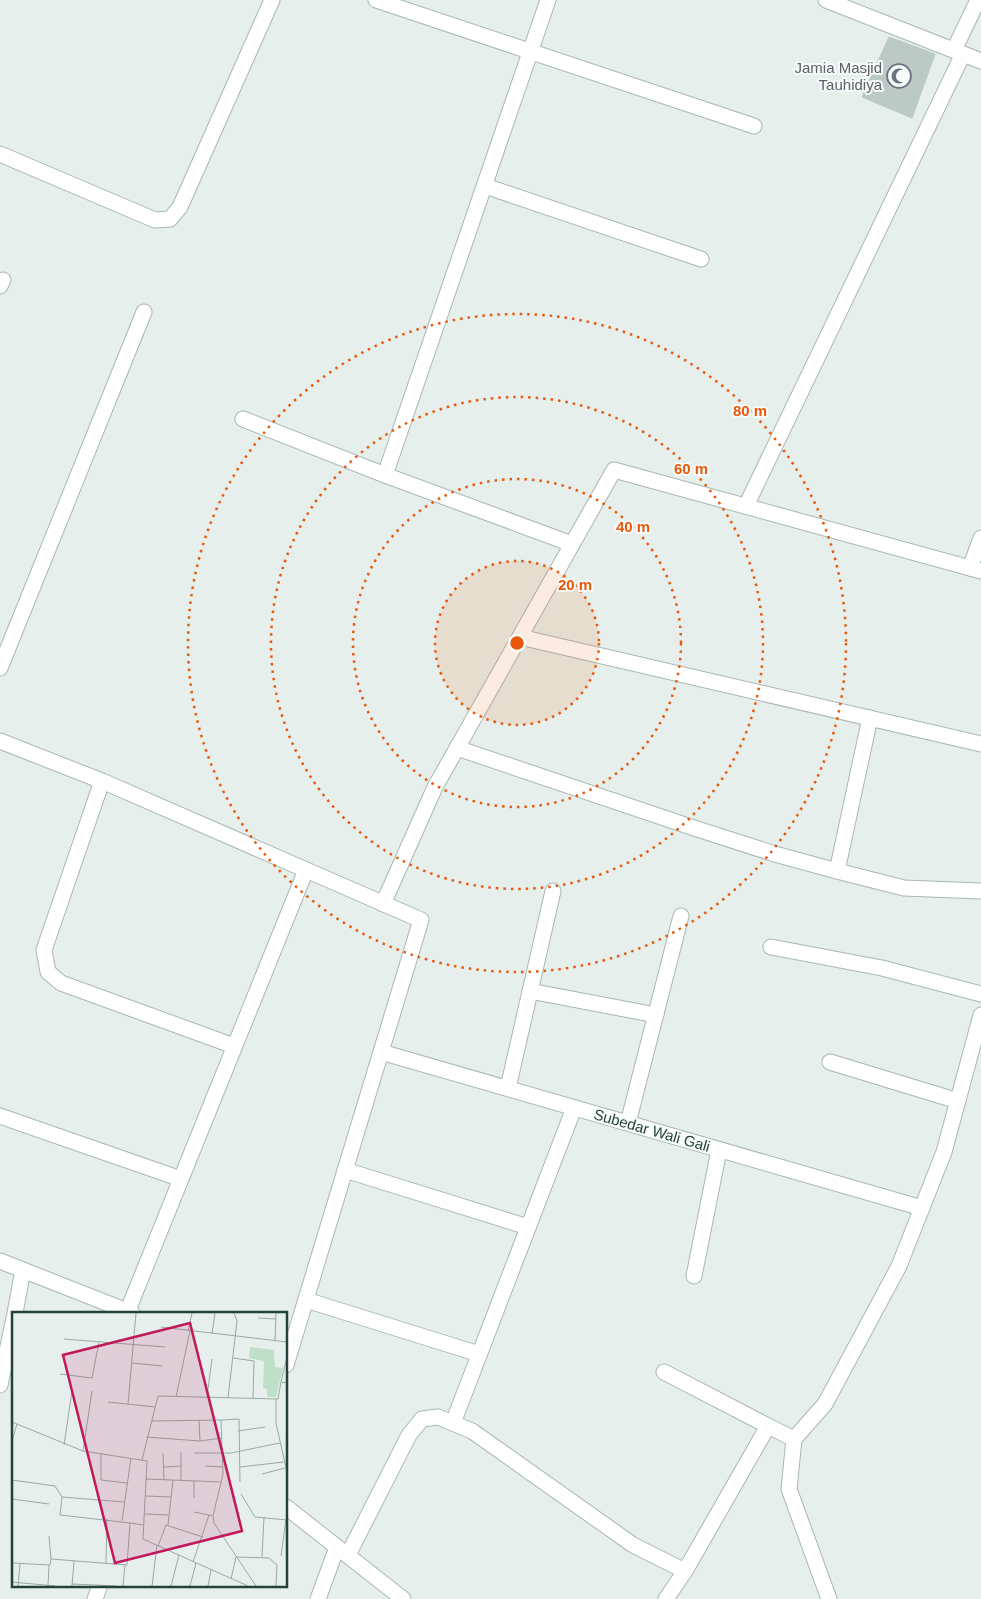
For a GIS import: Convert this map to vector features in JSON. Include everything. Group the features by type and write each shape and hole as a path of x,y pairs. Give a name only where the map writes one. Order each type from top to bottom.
{"street":[{"path":"0,154 154,220 170,219 180,207 272,0"},
{"path":"376,0 754,126"},
{"path":"385,475 548,0"},
{"path":"826,0 981,61"},
{"path":"746,506 958,52 978,0"},
{"path":"485,186 701,259"},
{"path":"0,668 144,312"},
{"path":"243,419 385,475 572,544"},
{"path":"383,904 435,788 614,470 975,569 981,538"},
{"path":"520,637 981,744"},
{"path":"837,871 870,718"},
{"path":"0,741 102,781 421,920 288,1358"},
{"path":"457,748 775,854 904,888 981,892"},
{"path":"102,781 44,950 48,972 61,983 234,1046"},
{"path":"0,1261 130,1312 181,1179 306,870"},
{"path":"508,1088 552,890"},
{"path":"628,1124 681,916"},
{"path":"771,947 882,968 981,994"},
{"path":"530,991 656,1015"},
{"path":"828,1599 789,1489 794,1439 825,1404 899,1266 944,1152 981,1014"},
{"name":"Subedar Wali Gali","path":"381,1052 922,1208"},
{"path":"830,1062 958,1100"},
{"path":"453,1423 574,1108"},
{"path":"0,1116 181,1179"},
{"path":"694,1276 720,1150"},
{"path":"345,1170 528,1227"},
{"path":"15,1312 23,1270"},
{"path":"306,1300 479,1354"},
{"path":"0,1385 12,1328"},
{"path":"664,1372 794,1439"},
{"path":"318,1599 409,1435 422,1419 438,1417 472,1430 633,1545 686,1571"},
{"path":"666,1599 686,1571 768,1426"},
{"path":"288,1509 403,1599"},
{"path":"95,1599 100,1586"}],"building":[{"name":"Jamia Masjid Tauhidiya","path":"889,37 935,54 912,118 862,97"}],"place":[{"name":"Jamia Masjid Tauhidiya","path":"899,76"}]}
